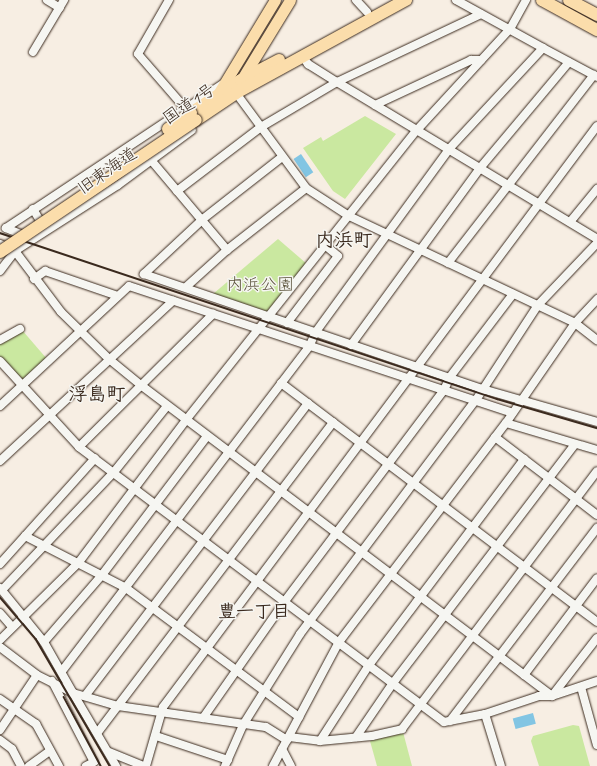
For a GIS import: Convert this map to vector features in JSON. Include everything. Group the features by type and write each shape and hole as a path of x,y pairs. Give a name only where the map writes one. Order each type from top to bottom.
{"highway":[{"name":"国道1号","path":"4,255 218,94 389,0"},
{"name":"国道1号","path":"0,244 191,114 234,94 406,0"},
{"path":"542,0 597,30"},
{"path":"553,0 597,23"},
{"path":"569,0 597,15"},
{"path":"585,0 597,7"}],"main road":[{"path":"218,94 275,0"},
{"path":"234,94 290,0"}],"street":[{"path":"47,0 60,8"},
{"path":"33,52 64,0"},
{"path":"169,0 138,54 191,114"},
{"path":"356,0 367,12"},
{"path":"448,263 506,184 595,76 456,0"},
{"path":"0,640 79,562 186,420 417,130 510,29 526,0"},
{"path":"177,191 261,127 337,82 481,14"},
{"path":"62,671 282,383 310,345 315,333 449,149 543,48"},
{"path":"302,57 308,64 337,82 597,239"},
{"path":"375,105 471,60 480,60"},
{"path":"352,345 480,168 570,62"},
{"path":"32,239 6,228 33,209 191,114 224,83"},
{"path":"234,94 261,127 306,188 349,216 575,323 597,340"},
{"name":"旧東海道","path":"0,271 4,255 15,251 118,185 226,104 234,94"},
{"path":"146,766 163,714 163,707 597,126"},
{"path":"282,157 202,219 144,274 520,402 597,422"},
{"path":"151,160 228,250"},
{"path":"186,288 228,250 306,188"},
{"path":"570,222 597,189"},
{"path":"33,209 46,230"},
{"path":"156,736 226,763 243,724 310,620 476,400 538,305 597,243"},
{"path":"0,244 15,251 34,278 80,332 109,359 167,406 552,696"},
{"path":"287,323 338,256 325,245"},
{"path":"0,261 4,255"},
{"path":"34,278 45,271 118,296"},
{"path":"0,406 129,286 512,413"},
{"path":"203,718 284,601 444,390 450,377 513,294"},
{"path":"273,766 339,642 506,423 575,323 597,299"},
{"path":"0,461 173,301"},
{"path":"79,447 213,314"},
{"path":"0,340 20,329"},
{"path":"0,361 79,447 444,722 485,714 538,696 552,696 597,681"},
{"path":"282,383 597,622"},
{"path":"85,696 308,403"},
{"path":"116,766 98,732 73,693 62,671 44,642 25,616 1,589 46,546 114,472 167,406"},
{"path":"98,732 333,422"},
{"path":"506,423 597,450"},
{"path":"44,642 102,575 207,436"},
{"path":"495,437 597,515"},
{"path":"356,737 393,683 575,444"},
{"path":"0,564 95,458"},
{"path":"320,741 369,664 524,459"},
{"path":"0,648 37,675 51,680 73,693 118,706 163,714 266,727 288,738 320,741 356,737 402,729 597,471"},
{"path":"450,721 597,528"},
{"path":"25,536 79,562 126,588 299,717"},
{"path":"524,675 597,578"},
{"path":"0,613 12,628"},
{"path":"552,696 597,638"},
{"path":"0,730 37,675"},
{"path":"51,680 94,762 86,766"},
{"path":"581,687 597,745"},
{"path":"0,699 36,724 59,766"},
{"path":"485,714 501,766"},
{"path":"0,740 12,749 21,766"},
{"path":"282,749 291,766"},
{"path":"29,766 50,751"},
{"path":"109,752 143,766"}],"green space":[{"path":"365,116 396,134 345,199 333,191 303,148 321,137 323,141"},
{"name":"内浜公園","path":"278,239 307,264 268,312 213,294"},
{"path":"22,330 47,359 22,380 0,357 0,341"},
{"path":"573,725 579,726 590,766 539,766 531,741 533,736"},
{"path":"403,732 412,766 377,766 370,741"}],"water":[{"path":"301,154 313,172 306,177 294,159"},
{"path":"533,713 536,724 516,729 513,718"}],"railway":[{"path":"0,233 497,399 597,428"},
{"path":"0,597 36,639 110,766"},
{"path":"64,697 101,766"}],"district":[{"name":"内浜町","path":"344,241"},
{"name":"浮島町","path":"97,395"},
{"name":"豊一丁目","path":"254,611"}]}
